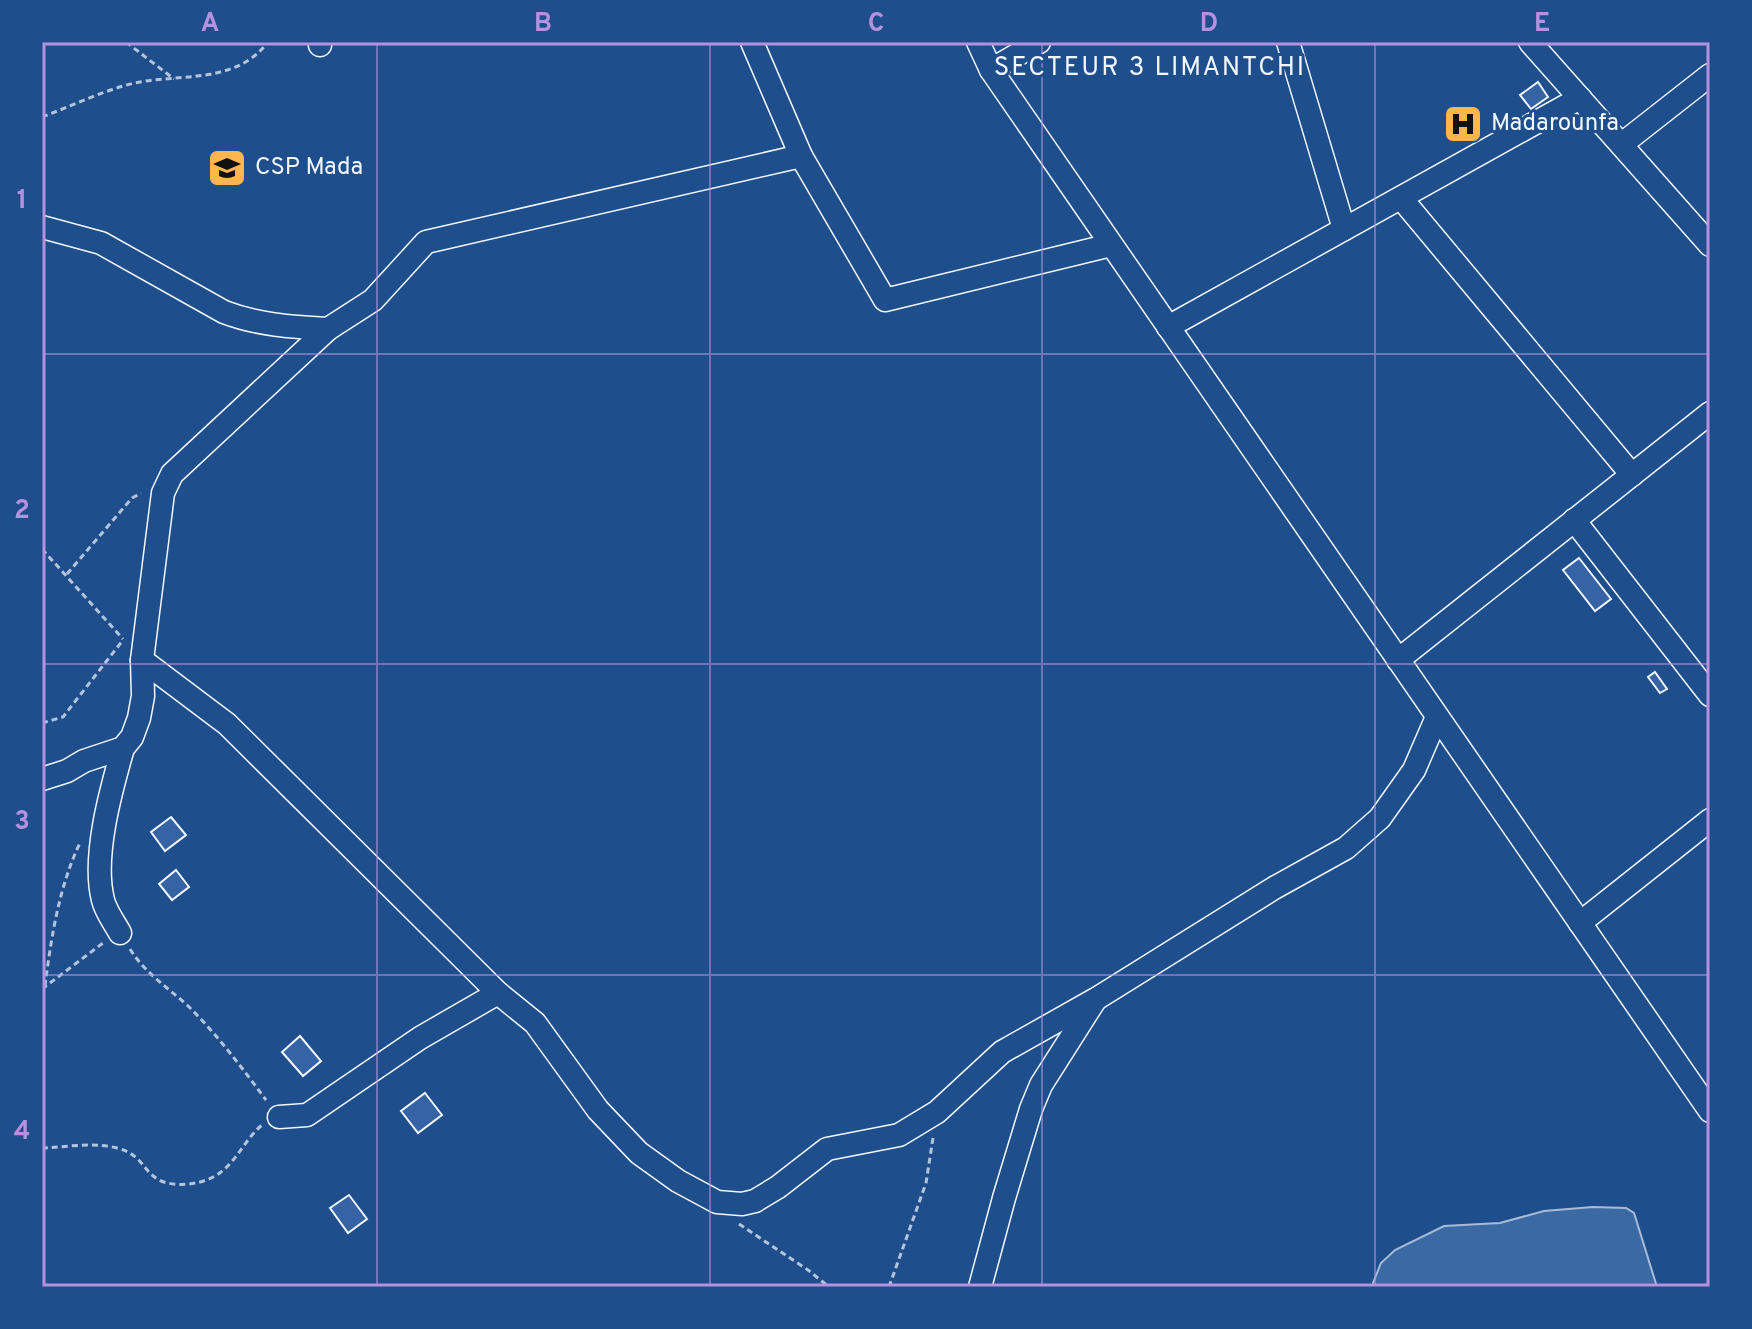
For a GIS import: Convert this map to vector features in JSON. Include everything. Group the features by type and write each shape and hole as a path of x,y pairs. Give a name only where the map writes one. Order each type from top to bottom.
{"street":[{"path":"752,42 801,156 885,300 1111,245"},
{"path":"978,42 991,70 1710,1111"},
{"path":"991,70 1039,42"},
{"path":"1288,42 1344,229"},
{"path":"1530,42 1710,245"},
{"path":"1622,144 1710,75"},
{"path":"1168,327 1580,98"},
{"path":"120,933 106,911 102,896 101,856 108,798 123,748 132,737 139,718 143,696 142,660 163,493 172,474 328,329 373,300 426,242 801,156"},
{"path":"1401,198 1632,475"},
{"path":"42,227 101,243 224,312 246,321 328,329"},
{"path":"1398,660 1710,413"},
{"path":"1574,520 1707,687"},
{"path":"142,660 227,724 498,993 535,1023 598,1110 639,1153 678,1181 717,1202 742,1204 755,1201 778,1187 827,1149 899,1135 937,1112 1002,1052 1346,848 1380,818 1414,770 1437,717"},
{"path":"42,779 123,748"},
{"path":"1580,923 1710,820"},
{"path":"279,1117 307,1115 420,1038 498,993"},
{"path":"980,1287 1031,1109 1041,1085 1096,999"}],"path":[{"path":"126,42 174,79"},
{"path":"42,117 126,85 197,77 234,69 261,52 268,42"},
{"path":"67,574 132,498 172,474"},
{"path":"42,549 123,640"},
{"path":"42,723 63,717 123,640 129,627"},
{"path":"44,988 64,888 85,834"},
{"path":"42,1148 93,1145 115,1148 136,1155 147,1170 161,1180 191,1184 220,1173 244,1147 251,1134 279,1117 228,1050 188,1006 141,966 120,933 88,952 44,988"},
{"path":"889,1287 926,1183 937,1112"},
{"path":"717,1202 741,1226 829,1287"}],"water":[{"path":"1626,1208 1634,1213 1657,1287 1375,1287 1373,1283 1381,1263 1395,1250 1444,1226 1500,1223 1544,1211"}],"building":[{"path":"1538,82 1548,97 1531,109 1520,95"},
{"path":"1579,558 1611,599 1595,611 1563,570"},
{"path":"1655,672 1667,689 1660,693 1648,677"},
{"path":"171,817 186,835 165,851 151,832"},
{"path":"176,870 189,887 172,900 159,884"},
{"path":"300,1036 321,1061 303,1076 282,1052"},
{"path":"425,1093 442,1115 418,1133 401,1111"},
{"path":"349,1195 367,1219 348,1233 330,1208"}],"place":[{"name":"Madarounfa","path":"1463,124"},
{"name":"CSP Mada","path":"227,168"}],"district":[{"name":"SECTEUR 3 LIMANTCHI","path":"1150,68"}]}
